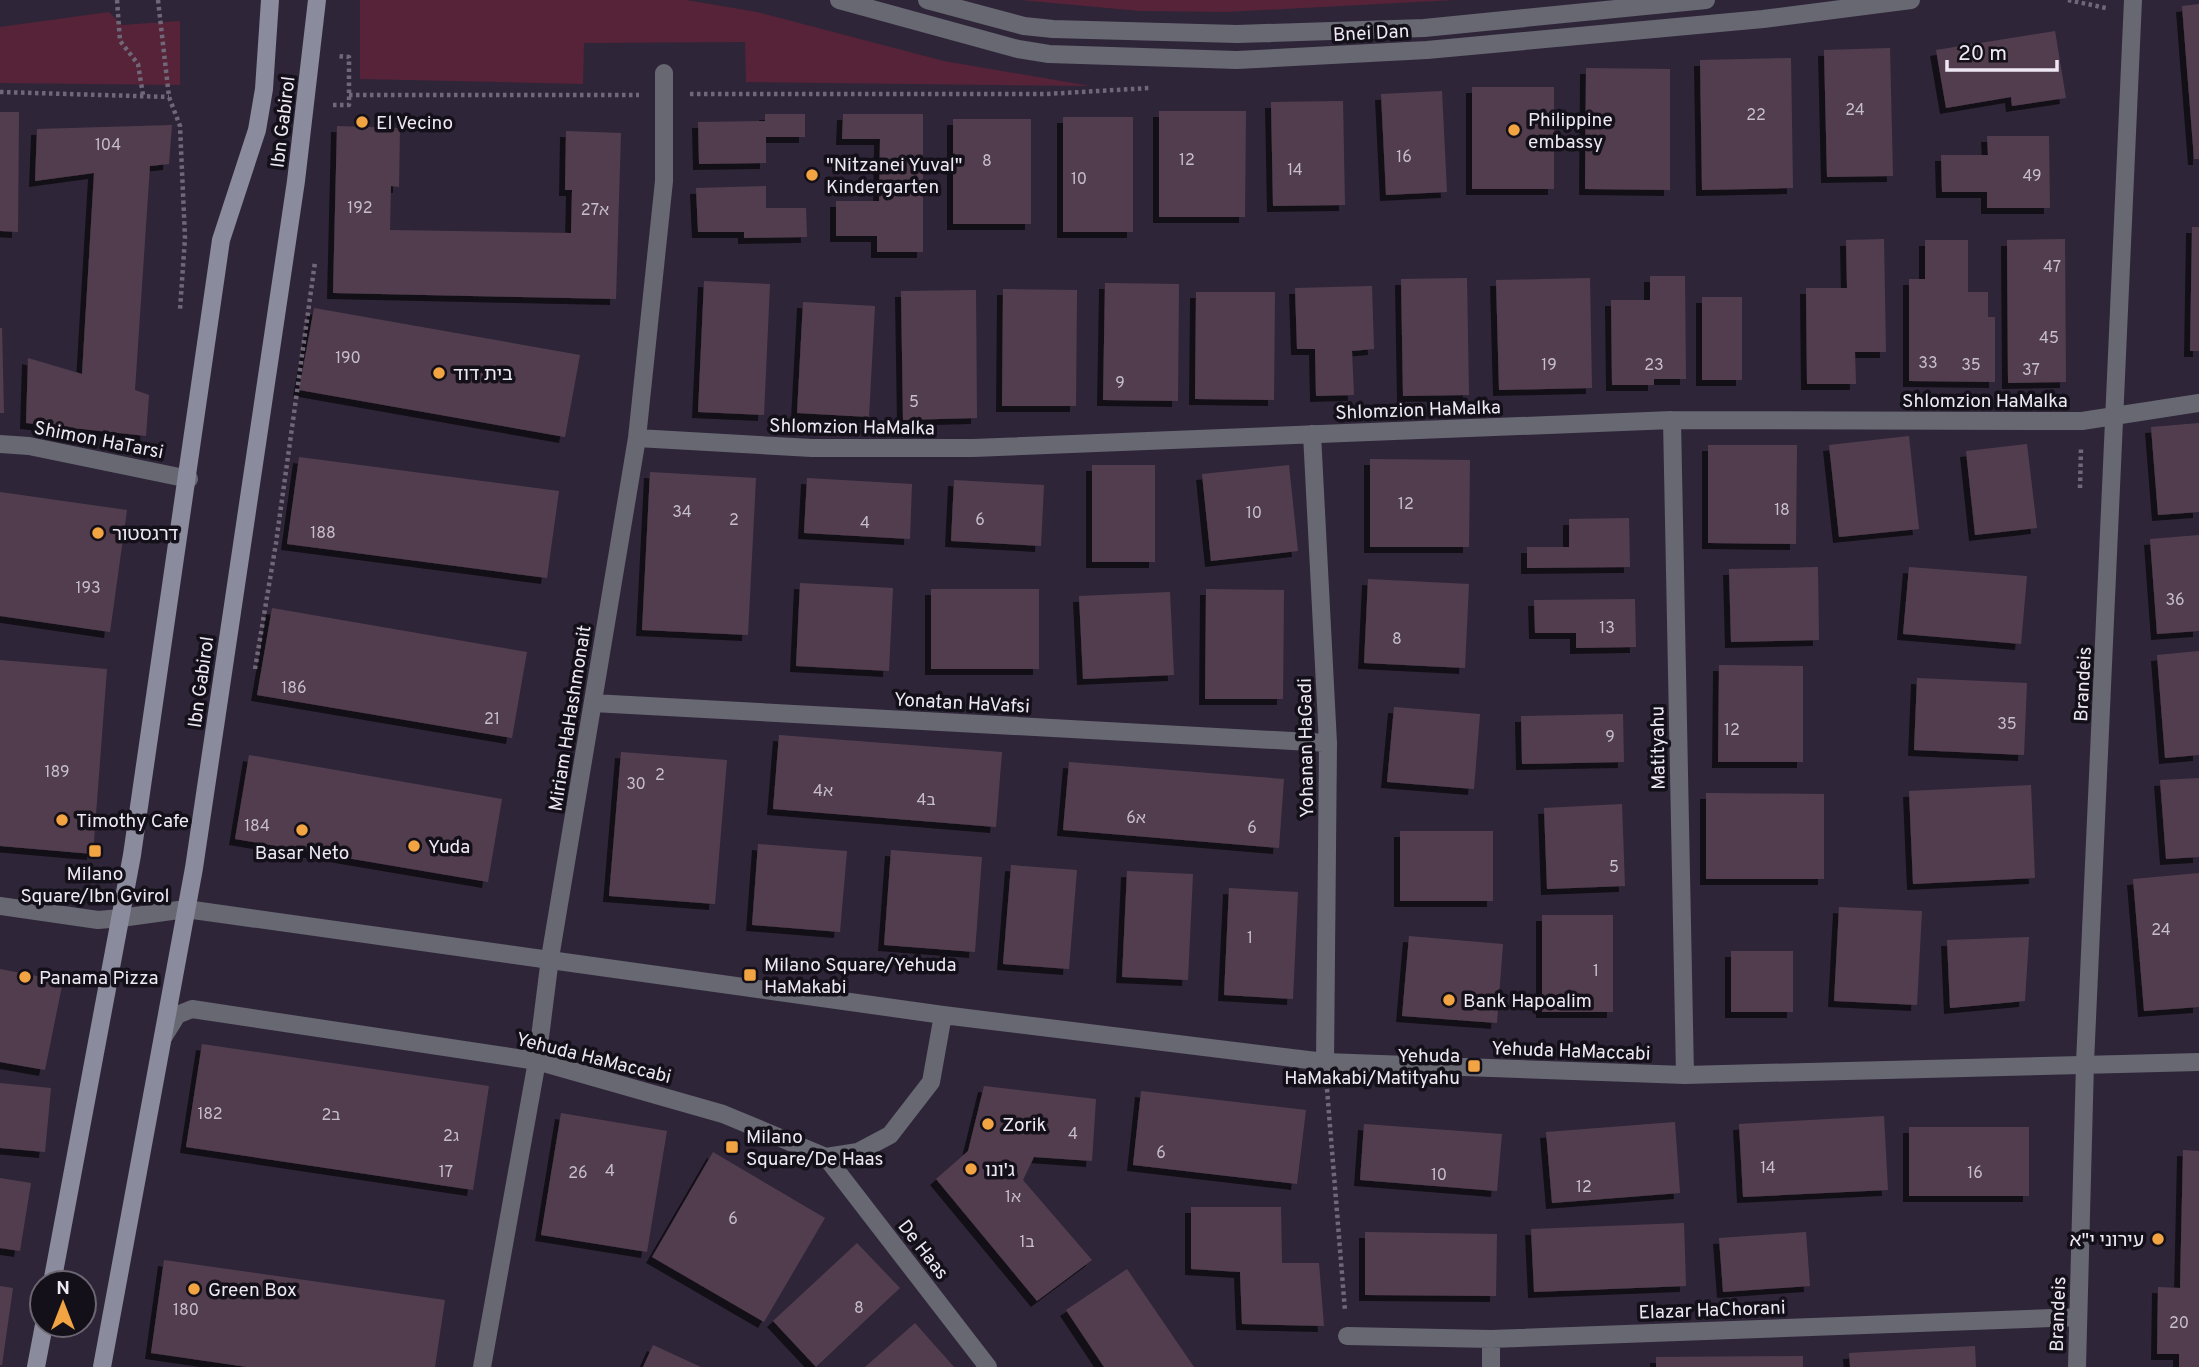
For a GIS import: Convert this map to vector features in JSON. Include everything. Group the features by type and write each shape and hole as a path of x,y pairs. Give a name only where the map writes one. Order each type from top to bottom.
{"main road":[{"name":"Ibn Gabirol","path":"55,1269 121,918 189,479 221,240 257,130 270,23 270,0"},
{"name":"Ibn Gabirol","path":"102,1367 186,909 292,208 317,0"},
{"path":"36,1367 41,1339"}],"street":[{"name":"Bnei Dan","path":"839,0 1018,49 1049,54 1237,60 1427,50 1763,19 1911,0"},
{"name":"Bnei Dan","path":"927,0 1024,26 1237,34 1424,27 1706,0"},
{"name":"Brandeis","path":"2077,1367 2085,1063 2116,418 2132,1"},
{"name":"Miriam HaHashmonait","path":"482,1367 537,1061 550,958 637,438 664,181 664,73"},
{"name":"Shlomzion HaMalka","path":"637,438 812,448 973,448 1672,420 2082,421 2116,418 2199,403"},
{"name":"Matityahu","path":"1672,420 1685,1075"},
{"name":"Yohanan HaGadi","path":"1312,434 1328,743 1325,1062"},
{"name":"Shimon HaTarsi","path":"0,444 29,446 189,479"},
{"name":"Yonatan HaVafsi","path":"593,703 1328,743"},
{"name":"Yehuda HaMaccabi","path":"0,906 98,920 186,909 943,1015 1325,1062 1685,1075 2199,1062"},
{"name":"Yehuda HaMaccabi","path":"160,1045 171,1021 183,1011 192,1009 537,1061 723,1114 827,1157"},
{"path":"827,1157 858,1152 890,1135 931,1082 943,1015"},
{"name":"De Haas","path":"827,1157 988,1367"},
{"name":"Elazar HaChorani","path":"1347,1336 1491,1339 2078,1317"},
{"path":"1491,1339 1491,1367"}],"path":[{"path":"117,0 120,41 138,64 143,95"},
{"path":"158,0 169,97 180,127 185,238 179,321"},
{"path":"331,105 349,105 349,57 337,56"},
{"path":"349,95 1046,94 1156,87"},
{"path":"0,92 169,97"},
{"path":"276,543 315,263"},
{"path":"1325,1062 1347,1336"}],"shaded area":[{"path":"360,0 686,0 757,12 944,61 1090,86 746,82 745,42 584,43 583,84 360,79"},
{"path":"1020,0 1455,0 1226,12 1140,11"},
{"path":"109,12 122,25 180,21 180,85 0,83 0,27"}],"building":[{"path":"2199,4 2199,159 2194,159 2182,6"},
{"path":"2055,31 2066,98 2012,106 2011,97 1946,108 1936,50"},
{"path":"1890,48 1893,176 1827,177 1824,50"},
{"path":"1791,58 1793,188 1702,190 1700,60"},
{"path":"1586,68 1670,69 1670,190 1585,189"},
{"path":"1472,87 1554,87 1554,189 1472,189"},
{"path":"1442,91 1447,192 1386,195 1381,94"},
{"path":"1343,101 1345,205 1273,206 1271,102"},
{"path":"1159,111 1246,111 1245,217 1159,217"},
{"path":"0,112 19,112 18,232 0,231"},
{"path":"765,114 805,114 805,137 766,137 766,163 699,164 698,122 765,121"},
{"path":"843,114 923,114 923,252 877,252 877,236 836,236 836,201 879,201 880,139 842,139"},
{"path":"1063,117 1133,117 1133,232 1063,232"},
{"path":"953,119 1031,119 1031,224 953,224"},
{"path":"172,125 169,164 150,166 135,390 149,395 146,436 26,423 28,358 82,374 94,173 35,181 37,129"},
{"path":"337,126 400,128 399,187 391,186 390,230 571,233 572,190 565,190 566,131 621,133 616,299 333,293"},
{"path":"1987,136 2049,136 2050,208 1987,208 1987,192 1942,192 1941,155 1988,155"},
{"path":"766,186 766,208 806,208 807,237 744,238 744,232 698,232 696,188"},
{"path":"2192,227 2199,227 2199,351 2190,351"},
{"path":"1884,239 1886,352 1855,352 1856,384 1807,384 1806,288 1847,288 1846,240"},
{"path":"2065,239 2066,382 2008,383 2007,240"},
{"path":"1925,240 1968,240 1968,292 1988,292 1988,317 1995,317 1995,382 1909,381 1909,279 1925,279"},
{"path":"1650,276 1685,276 1686,379 1654,379 1654,385 1612,385 1611,300 1650,300"},
{"path":"1467,278 1469,395 1403,396 1401,279"},
{"path":"1590,278 1592,388 1499,390 1496,280"},
{"path":"704,281 770,284 764,415 698,412"},
{"path":"1105,283 1179,284 1178,401 1103,400"},
{"path":"1372,286 1374,349 1352,351 1354,395 1316,396 1315,349 1297,349 1295,288"},
{"path":"1003,289 1077,290 1076,406 1002,406"},
{"path":"976,290 977,418 903,420 901,291"},
{"path":"1196,292 1275,292 1274,400 1195,399"},
{"path":"1702,297 1742,297 1742,380 1702,380"},
{"path":"803,302 875,306 869,417 797,413"},
{"name":"בית דוד","path":"314,308 580,355 565,437 299,390"},
{"path":"2,328 4,413 0,413"},
{"path":"2199,423 2199,512 2158,515 2151,427"},
{"path":"1909,436 1919,529 1839,537 1829,445"},
{"path":"2027,444 2037,528 1975,535 1966,451"},
{"path":"1708,445 1797,445 1796,544 1708,543"},
{"path":"299,457 559,491 547,578 287,544"},
{"path":"1370,459 1470,460 1469,547 1370,547"},
{"path":"1092,465 1155,465 1155,562 1092,562"},
{"path":"1289,465 1298,551 1211,561 1202,474"},
{"path":"650,472 756,478 748,635 642,630"},
{"path":"807,478 912,484 910,539 804,533"},
{"path":"954,480 1044,485 1041,546 951,541"},
{"path":"0,492 127,510 110,632 0,616"},
{"path":"1629,518 1630,567 1527,568 1527,547 1569,547 1569,519"},
{"path":"2199,535 2199,631 2157,634 2150,539"},
{"path":"1818,567 1819,640 1731,642 1729,569"},
{"path":"1909,567 2027,576 2021,644 1903,634"},
{"path":"1368,579 1469,584 1465,668 1364,663"},
{"path":"800,583 893,588 889,671 796,666"},
{"path":"931,589 1039,589 1039,669 931,669"},
{"path":"1206,589 1284,590 1283,699 1205,699"},
{"path":"1170,592 1174,675 1083,679 1079,596"},
{"path":"1635,599 1636,647 1576,648 1576,633 1535,633 1534,600"},
{"path":"272,608 527,652 512,738 257,695"},
{"path":"2199,651 2199,755 2165,758 2157,655"},
{"path":"0,660 107,669 93,854 0,846"},
{"path":"1719,665 1803,666 1803,762 1718,762"},
{"path":"1917,678 2027,683 2024,755 1914,750"},
{"path":"1394,707 1480,714 1474,789 1387,782"},
{"path":"1623,714 1624,762 1522,764 1521,716"},
{"path":"779,735 1002,752 996,827 773,809"},
{"path":"621,752 727,760 715,904 609,896"},
{"path":"249,755 502,799 488,882 235,839"},
{"path":"1069,762 1284,779 1279,848 1063,830"},
{"path":"2199,778 2199,857 2166,859 2160,780"},
{"path":"2031,785 2035,878 1913,884 1909,791"},
{"path":"1706,793 1824,794 1824,879 1706,879"},
{"path":"1622,804 1625,886 1547,889 1544,808"},
{"path":"1400,831 1493,831 1493,901 1400,901"},
{"path":"758,844 847,851 840,932 752,925"},
{"path":"891,850 982,857 975,952 884,945"},
{"path":"1011,865 1077,870 1069,969 1003,964"},
{"path":"1127,871 1193,874 1188,980 1122,977"},
{"path":"2199,873 2199,1007 2144,1011 2133,879"},
{"path":"1229,888 1298,892 1293,999 1224,995"},
{"path":"1839,907 1922,911 1917,1005 1834,1001"},
{"path":"1542,915 1613,915 1613,1012 1542,1012"},
{"path":"1409,936 1503,944 1497,1023 1402,1016"},
{"path":"2029,937 2025,1001 1950,1008 1947,940"},
{"path":"1731,951 1793,951 1793,1012 1731,1012"},
{"path":"0,969 63,981 45,1070 0,1062"},
{"path":"202,1044 489,1086 473,1190 186,1147"},
{"path":"0,1083 51,1088 45,1152 0,1148"},
{"path":"984,1086 1096,1099 1092,1161 1034,1157 1023,1180 1092,1260 1037,1301 936,1179 968,1151"},
{"path":"1141,1091 1306,1110 1297,1184 1133,1165"},
{"path":"561,1113 667,1131 647,1252 541,1235"},
{"path":"1884,1116 1888,1190 1743,1197 1739,1124"},
{"path":"1675,1122 1680,1193 1552,1203 1546,1132"},
{"path":"1364,1124 1502,1134 1497,1191 1360,1180"},
{"path":"1909,1127 2029,1127 2029,1196 1909,1196"},
{"path":"2183,1150 2199,1151 2199,1367 2179,1367 2179,1354 2157,1354 2158,1287 2180,1288"},
{"path":"713,1152 825,1218 764,1322 652,1257"},
{"path":"0,1178 31,1183 20,1251 0,1248"},
{"path":"1191,1207 1281,1207 1282,1263 1319,1263 1324,1326 1242,1324 1240,1272 1191,1269"},
{"path":"1684,1223 1686,1286 1534,1292 1531,1229"},
{"path":"1365,1232 1497,1234 1496,1296 1365,1295"},
{"path":"1806,1232 1810,1286 1723,1292 1719,1238"},
{"path":"857,1243 900,1288 816,1367 773,1321"},
{"path":"164,1260 445,1300 435,1367 247,1367 151,1353"},
{"path":"1127,1269 1194,1367 1104,1367 1066,1310"},
{"path":"0,1286 13,1288 2,1365 0,1365"},
{"path":"915,1323 954,1367 865,1367"},
{"path":"653,1345 701,1367 643,1367"},
{"path":"1975,1346 1976,1367 1850,1367 1849,1353"},
{"path":"1803,1356 1803,1367 1656,1367 1656,1357"}],"place":[{"name":"El Vecino","path":"362,122"},
{"name":"Philippine embassy","path":"1514,130"},
{"name":"\"Nitzanei Yuval\" Kindergarten","path":"812,175"},
{"name":"בית דוד","path":"439,373"},
{"name":"דרגסטור","path":"98,533"},
{"name":"Timothy Cafe","path":"62,820"},
{"name":"Basar Neto","path":"302,830"},
{"name":"Yuda","path":"414,846"},
{"name":"Milano Square/Ibn Gvirol","path":"95,851"},
{"name":"Milano Square/Yehuda HaMakabi","path":"750,975"},
{"name":"Panama Pizza","path":"25,977"},
{"name":"Bank Hapoalim","path":"1449,1000"},
{"name":"Yehuda HaMakabi/Matityahu","path":"1474,1066"},
{"name":"Zorik","path":"988,1124"},
{"name":"Milano Square/De Haas","path":"732,1147"},
{"name":"ג'ונו","path":"971,1169"},
{"name":"עירוני י\"א","path":"2158,1239"},
{"name":"Green Box","path":"194,1289"}]}
